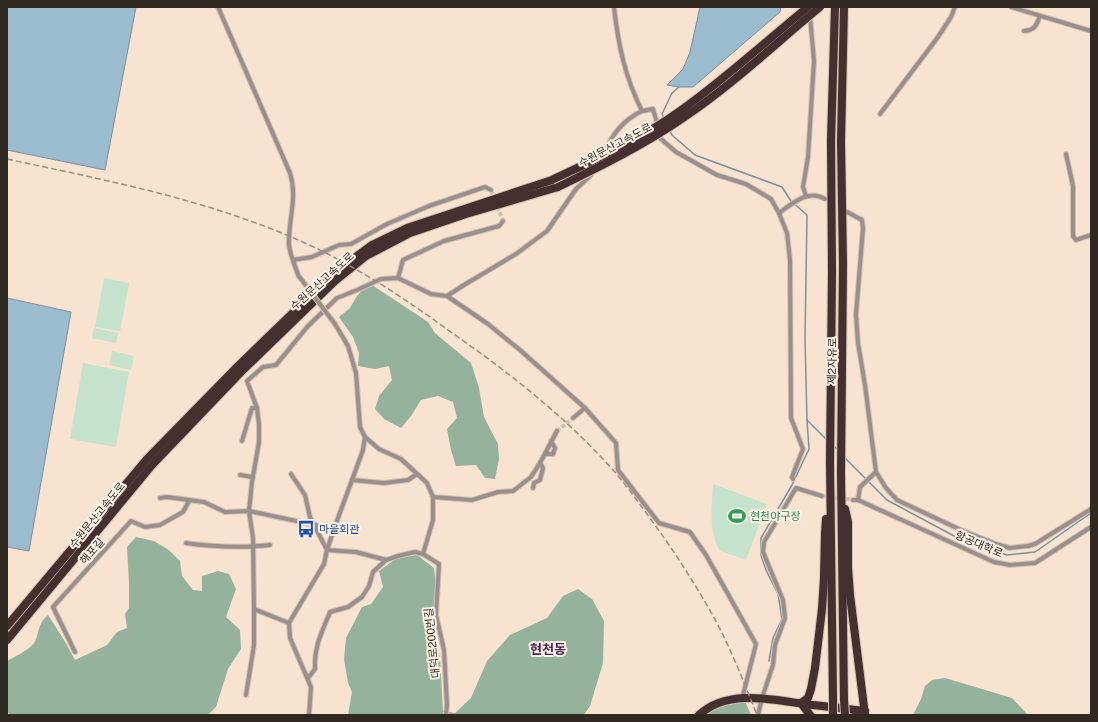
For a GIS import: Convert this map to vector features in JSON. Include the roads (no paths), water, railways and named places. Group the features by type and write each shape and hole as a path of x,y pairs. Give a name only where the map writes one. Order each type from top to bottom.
{"highway":[{"name":"수원문산고속도로","path":"7,626 147,459 243,361 334,273 372,245 407,228 552,180 645,133 680,112 726,77 808,7"},
{"name":"수원문산고속도로","path":"7,640 152,466 242,371 335,281 366,256 410,233 466,214 558,187 626,154 684,117 732,82 820,7"},
{"name":"제2자유로","path":"833,715 830,427 832,272 831,140 835,7"},
{"name":"제2자유로","path":"844,7 841,141 843,264 841,490 845,715"},
{"path":"801,703 808,698 816,660 822,610 825,534 830,488"},
{"path":"699,715 704,710 719,703 732,700 762,698 865,713 850,595 848,568 848,522 841,490"},
{"path":"801,703 810,715"}],"street":[{"path":"218,7 293,183 294,203 289,243 298,275 335,324 348,346 356,373 360,427 364,437 363,450 334,529 324,564 289,623 290,638 311,687 309,715"},
{"path":"614,7 620,53 642,111"},
{"path":"806,196 803,187 808,157 814,61 808,7"},
{"path":"880,114 938,36 951,17 955,7"},
{"path":"1011,7 1091,31"},
{"path":"1024,31 1031,31 1036,27 1040,16"},
{"path":"447,296 516,254 547,231 576,189 590,176 612,135 630,117 642,111 653,109 661,139 676,152 717,175 746,184 759,190 771,199 779,213 787,233 790,260 790,418 803,449 792,477 793,479"},
{"path":"1066,154 1073,186 1073,236 1076,240 1091,235"},
{"path":"293,260 312,258 339,245 351,244 387,224 429,206 485,187 491,190"},
{"path":"779,213 798,199 806,196 819,196 826,199"},
{"path":"847,212 862,220 863,228 856,315 858,343 876,472 860,487 858,500 852,500"},
{"path":"398,278 403,260 444,241 499,226 503,221"},
{"path":"246,695 254,645 253,538 249,512 259,442 257,408 247,381 263,367 276,365 308,326 337,298 380,279 398,278 431,294 447,296 488,324 520,350 585,408 616,443 618,470 658,523 690,532 706,555 756,644 742,699"},
{"path":"242,441 252,408 257,408"},
{"path":"573,418 585,408"},
{"path":"433,497 472,500 498,492 513,491 531,477 557,431"},
{"path":"308,678 315,669 314,655 330,612 348,606 362,597 369,586 373,572 386,560 415,552 423,554 433,520 433,497 427,483 401,459 379,449 364,437"},
{"path":"545,454 552,454 555,448 550,441"},
{"path":"533,488 534,483 540,480 543,468 540,463"},
{"name":"항공대학로","path":"876,472 886,488 897,500 961,530 1010,548 1035,544 1091,509"},
{"path":"291,474 305,495 310,517 327,550"},
{"path":"352,480 384,483 408,480 417,474"},
{"path":"240,475 253,477"},
{"path":"758,715 773,665 775,645 785,618 781,595 764,556 764,542 796,488 822,496"},
{"path":"160,498 167,497 204,502 225,512 249,512 334,529"},
{"name":"항공대학로","path":"858,500 994,562 1010,565 1035,563 1091,528"},
{"name":"해포길","path":"75,652 53,607 131,521 146,527 160,525 183,512 189,501"},
{"path":"186,543 210,546 253,547 270,545"},
{"path":"327,550 356,552 386,560"},
{"name":"대덕로200번길","path":"423,554 439,564 436,615 444,650 447,705 446,715"},
{"path":"254,609 289,623"}],"water":[{"path":"7,7 136,7 105,170 7,150"},
{"path":"700,7 781,7 780,12 693,87 667,85 683,69 690,52"},
{"path":"7,298 71,312 29,551 7,547"}],"waterway":[{"path":"664,119 662,114 672,93 679,87"},
{"path":"670,131 672,135 695,155 782,187 791,201 807,215 805,339 807,420 827,440"},
{"path":"769,661 773,638 782,619 778,594 766,570 761,555 761,538 792,485 809,449 807,420"},
{"path":"833,445 839,451"},
{"path":"844,457 887,500 956,537 1007,555 1035,552 1091,513"}],"tunnel":[{"path":"491,190 503,221"},
{"path":"557,431 573,418"},
{"path":"822,496 853,500"}],"railway":[{"path":"7,159 154,192 226,213 296,239 336,258 375,280 412,304 492,362 535,395 575,431 595,450 624,483 664,537 711,612 729,647 757,715"}],"place":[{"name":"현천야구장","path":"737,516"},
{"name":"마을회관","path":"306,529"}],"district":[{"name":"현천동","path":"548,649"}]}
